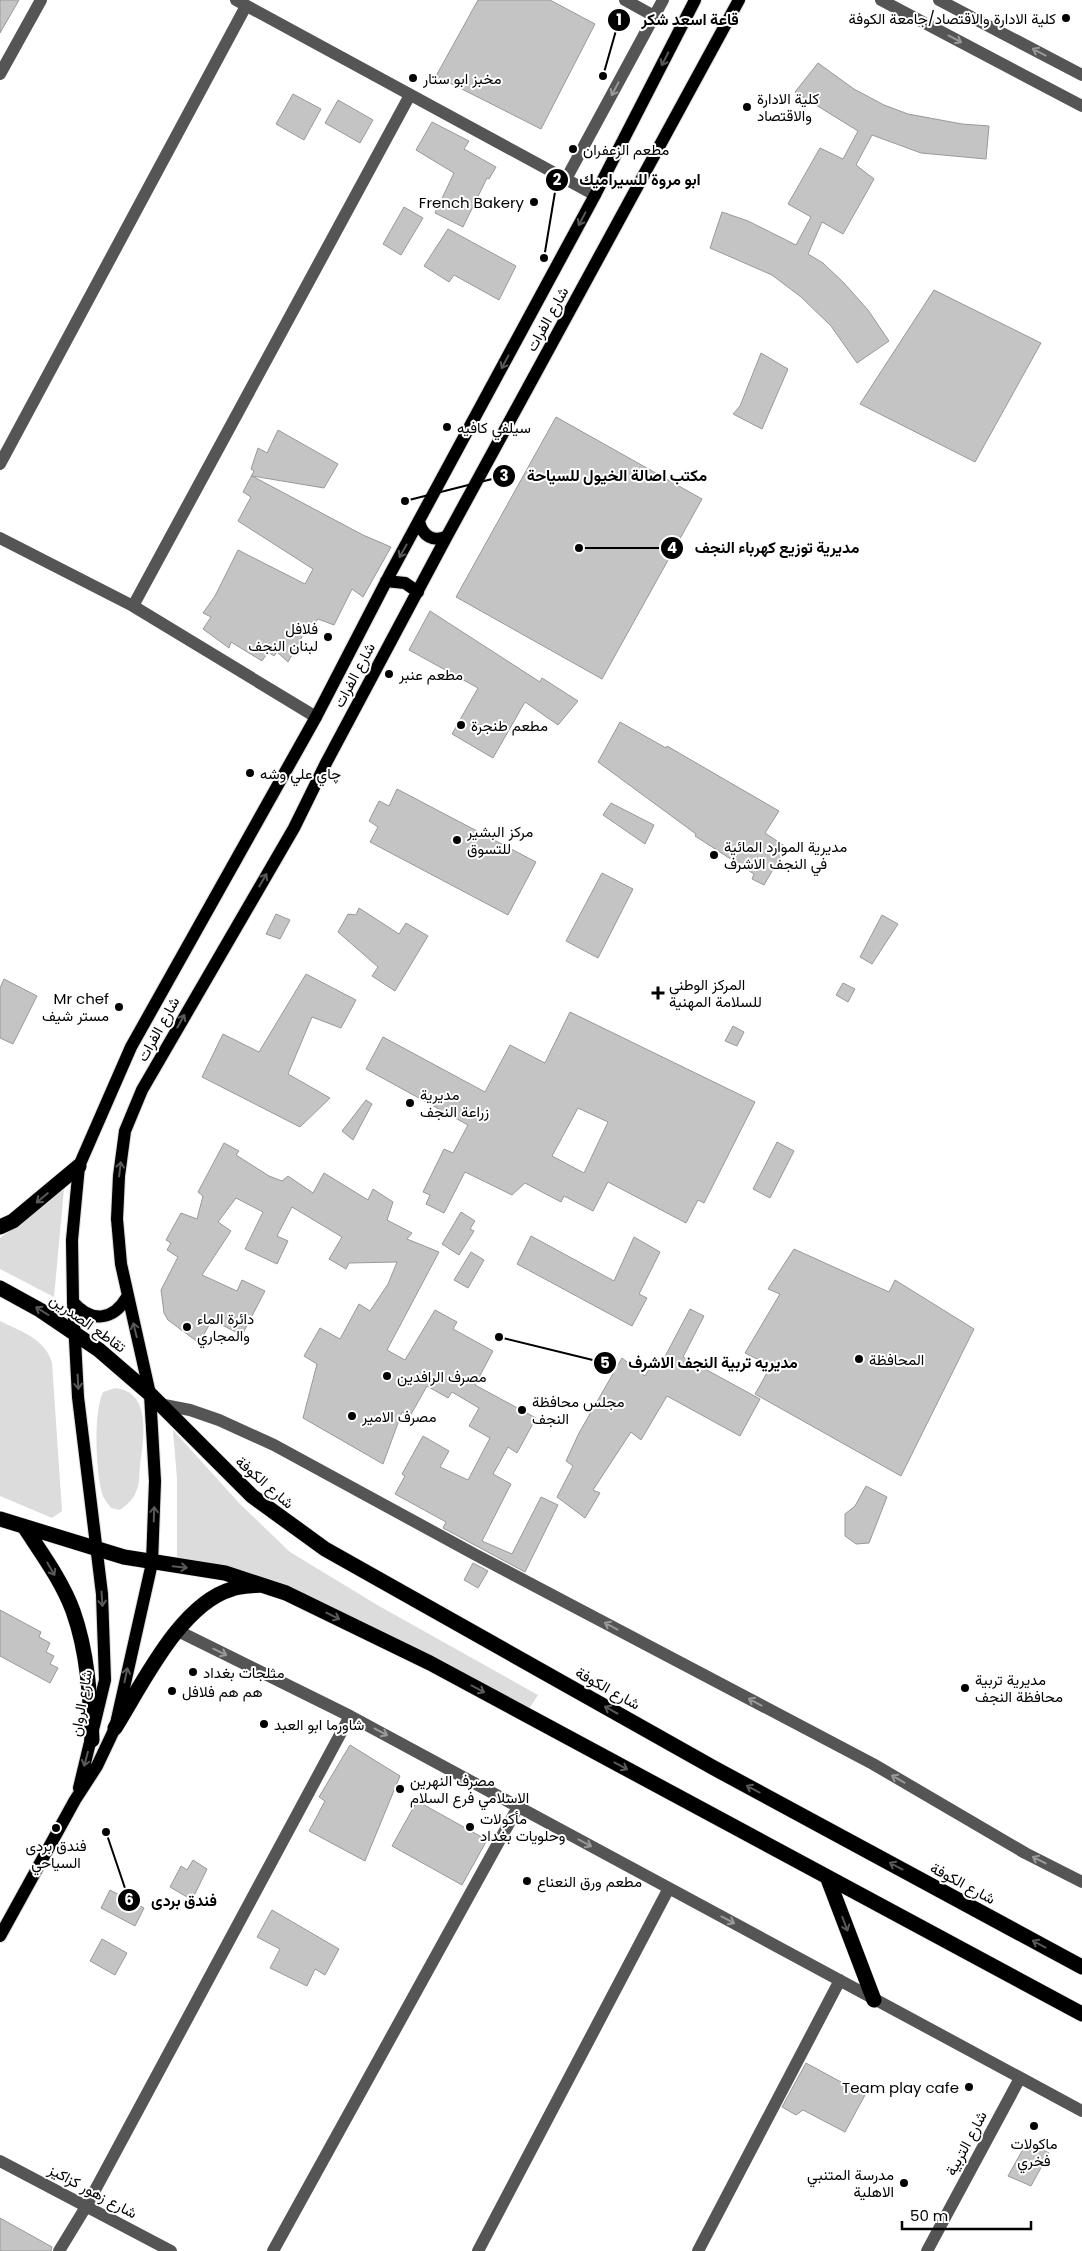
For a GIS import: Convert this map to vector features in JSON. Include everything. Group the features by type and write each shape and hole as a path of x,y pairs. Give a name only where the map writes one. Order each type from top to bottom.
{"highway":[{"path":"0,1227 13,1221 79,1166"},
{"name":"تقاطع الصدرين","path":"0,1288 40,1310 99,1350 154,1399"},
{"name":"شارع الكوفة","path":"154,1399 252,1496 325,1549 705,1763 1082,1967"},
{"path":"9,1524 98,1550 152,1563 225,1572 266,1584 430,1663 828,1879 1082,2014"},
{"path":"9,1524 52,1570 73,1611 84,1652 89,1686 92,1740"},
{"path":"115,1728 176,1630 208,1600 231,1589 266,1584"},
{"path":"828,1879 874,2000"}],"main road":[{"name":"شارع الفرات","path":"75,1334 72,1302 72,1240 79,1166 131,1047 316,717 386,581 595,195 695,0"},
{"name":"شارع الفرات","path":"152,1563 155,1481 154,1399 127,1297 119,1242 119,1176 125,1131 138,1098 294,828 330,754 447,536 740,0"},
{"path":"419,521 422,532 426,536 437,539 447,536"},
{"path":"386,581 405,583 418,592"},
{"path":"72,1302 80,1311 90,1316 102,1317 112,1314 122,1307 127,1297"},
{"name":"شارع الروان","path":"75,1334 78,1397 98,1550 104,1633 105,1680 92,1740 75,1800"},
{"name":"شارع الروان","path":"0,1936 75,1800 97,1766 115,1728 152,1563"}],"street":[{"path":"0,74 40,0"},
{"path":"625,0 654,16"},
{"path":"566,179 663,0"},
{"path":"881,0 1082,106"},
{"path":"939,0 1082,75"},
{"path":"0,464 241,3 595,195"},
{"path":"133,606 410,95"},
{"path":"0,538 133,606 316,717"},
{"path":"154,1399 219,1420 274,1445 476,1555 873,1764 1024,1853 1082,1882"},
{"path":"176,1630 350,1716 1082,2111"},
{"path":"59,2251 87,2205 350,1716"},
{"path":"273,2251 518,1806"},
{"path":"478,2251 669,1888"},
{"path":"698,2251 840,1980"},
{"name":"شارع التربية","path":"927,2251 1020,2078"},
{"name":"شارع زهور كزاكيز","path":"0,2161 87,2205 171,2251"}],"shaded area":[{"path":"64,1189 54,1297 0,1269 0,1238"},
{"path":"0,1321 24,1332 38,1342 49,1355 52,1363 62,1511 52,1518 0,1496"},
{"path":"115,1388 127,1391 135,1398 143,1418 143,1443 138,1486 136,1493 120,1510 111,1508 102,1494 97,1457 97,1428 100,1402 103,1392"},
{"path":"173,1430 240,1504 290,1552 379,1606 538,1695 529,1709 274,1588 177,1559 177,1479"}],"building":[{"path":"0,0 19,0 0,33"},
{"path":"478,0 550,0 595,24 541,129 436,76"},
{"path":"818,63 854,89 884,105 908,114 962,124 989,126 986,159 921,153 872,135 856,165 874,179 843,234 822,222 808,254 823,263 844,283 868,310 889,341 857,363 831,326 801,297 772,275 710,248 722,212 748,221 796,245 811,217 788,204 820,148 843,159 858,131 795,92"},
{"path":"293,94 321,109 304,140 276,124"},
{"path":"338,100 373,120 360,143 325,123"},
{"path":"432,122 469,141 464,149 496,167 489,179 487,178 463,227 435,213 454,173 416,150"},
{"path":"404,207 423,218 401,255 383,244"},
{"path":"448,229 516,266 499,300 454,275 449,282 424,266"},
{"path":"934,290 1041,343 975,462 860,404"},
{"path":"761,353 788,369 762,429 733,414 740,406"},
{"path":"556,417 702,499 602,679 456,597"},
{"path":"278,430 338,464 324,488 252,476 363,535 391,547 363,597 352,589 334,625 318,619 314,624 310,622 288,662 277,652 274,656 268,652 262,661 231,642 229,648 203,629 211,617 203,613 215,596 238,550 305,584 313,569 238,521 251,497 243,492 254,471 251,469 258,448 267,453"},
{"path":"430,611 540,682 542,678 578,701 558,725 525,702 493,758 452,734 478,688 409,650"},
{"path":"620,722 666,748 667,746 779,811 765,833 786,847 764,885 752,879 754,874 695,836 696,834 598,762"},
{"path":"397,789 536,862 508,915 370,842 378,827 369,821 379,801 389,806"},
{"path":"611,803 654,825 645,844 603,815"},
{"path":"602,873 633,889 598,958 566,941"},
{"path":"359,908 399,934 406,923 428,936 395,991 372,976 378,967 338,932 348,914 356,915"},
{"path":"276,914 290,920 280,939 266,934"},
{"path":"882,915 898,924 872,964 860,957"},
{"path":"306,974 356,1000 341,1028 312,1017 288,1074 330,1098 300,1127 202,1077 223,1034 259,1052"},
{"path":"4,979 37,996 13,1044 0,1038 0,988"},
{"path":"843,983 855,989 848,1002 836,995"},
{"path":"570,1012 755,1102 704,1203 698,1200 686,1223 608,1182 593,1211 564,1196 561,1202 525,1183 512,1195 465,1172 444,1213 426,1204 430,1195 423,1192 444,1149 453,1153 468,1125 366,1069 383,1037 485,1092 510,1045 545,1063","holes":["578,1108 608,1122 584,1173 552,1156"]},
{"path":"733,1026 744,1032 737,1046 725,1041"},
{"path":"366,1100 372,1104 353,1140 342,1131"},
{"path":"777,1142 794,1151 770,1198 753,1189"},
{"path":"224,1143 239,1151 236,1155 269,1176 282,1181 288,1176 313,1193 324,1173 368,1200 373,1189 393,1202 387,1220 412,1233 407,1239 439,1252 387,1350 405,1360 435,1310 457,1322 453,1329 493,1351 475,1385 536,1418 517,1453 508,1447 493,1474 511,1484 482,1541 512,1554 541,1497 558,1505 525,1572 443,1528 446,1522 395,1494 405,1476 402,1474 423,1436 449,1451 440,1467 468,1480 490,1438 469,1426 479,1408 452,1392 448,1398 427,1386 410,1416 402,1412 383,1464 303,1418 317,1364 304,1356 320,1328 340,1339 359,1304 370,1311 388,1284 397,1262 349,1263 346,1269 329,1259 342,1237 292,1207 277,1236 288,1241 277,1264 245,1249 263,1212 236,1198 218,1222 231,1231 202,1275 237,1291 242,1280 265,1291 242,1335 212,1320 199,1343 168,1320 164,1313 161,1290 178,1257 167,1250 171,1243 166,1240 181,1213 197,1219 203,1196 198,1192"},
{"path":"461,1212 475,1221 470,1229 474,1231 459,1255 442,1244"},
{"path":"531,1236 614,1281 634,1237 660,1252 639,1294 647,1298 632,1326 517,1264"},
{"name":"المحافظة","path":"794,1249 889,1292 895,1280 974,1329 901,1476 755,1394 771,1366 745,1353 780,1294 768,1289"},
{"path":"471,1252 484,1260 468,1288 454,1280"},
{"path":"690,1309 704,1316 683,1357 760,1399 740,1436 667,1396 641,1440 631,1432 593,1490 600,1493 585,1518 557,1497 573,1466 566,1461 579,1433 622,1358 645,1376 652,1364 660,1366"},
{"path":"866,1486 887,1497 869,1543 856,1544 845,1536 845,1514 855,1506"},
{"path":"473,1563 488,1571 478,1588 464,1580"},
{"path":"0,1610 41,1632 39,1637 50,1643 46,1652 54,1656 50,1664 58,1668 50,1683 0,1656"},
{"path":"350,1745 400,1776 365,1861 309,1831 325,1801 319,1797"},
{"path":"417,1801 487,1840 462,1885 392,1846"},
{"path":"193,1860 207,1869 192,1900 170,1887 181,1866 187,1870"},
{"path":"110,1890 144,1908 135,1926 101,1908"},
{"path":"272,1910 339,1949 325,1975 315,1969 307,1986 270,1968 280,1949 257,1937"},
{"path":"102,1939 127,1953 115,1975 90,1961"},
{"path":"806,2063 865,2095 845,2132 803,2110 796,2115 782,2107"},
{"path":"1027,2142 1049,2153 1031,2186 1008,2176"},
{"path":"0,2218 52,2247 51,2251 0,2251"}],"place":[{"name":"كلية الادارة والاقتصاد/جامعة الكوفة","path":"1066,18"},
{"name":"قاعة اسعد شكر","path":"603,76"},
{"name":"مخبز ابو ستار","path":"413,78"},
{"name":"كلية الادارة والاقتصاد","path":"747,107"},
{"name":"مطعم الزعفران","path":"573,149"},
{"name":"French Bakery","path":"534,202"},
{"name":"ابو مروة للسيراميك","path":"544,258"},
{"name":"سيلفي كافيه","path":"447,427"},
{"name":"مكتب اصالة الخيول للسياحة","path":"405,501"},
{"name":"مديرية توزيع كهرباء النجف","path":"579,548"},
{"name":"فلافل لبنان النجف","path":"328,637"},
{"name":"مطعم عنبر","path":"389,674"},
{"name":"مطعم طنجرة","path":"461,725"},
{"name":"چاي علي وشه","path":"250,773"},
{"name":"مركز البشير للتسوق","path":"457,840"},
{"name":"مديرية الموارد المائية في النجف الاشرف","path":"714,855"},
{"name":"المركز الوطني للسلامة المهنية","path":"658,993"},
{"name":"Mr chef مستر شيف","path":"119,1007"},
{"name":"مديرية زراعة النجف","path":"410,1103"},
{"name":"دائرة الماء والمجاري","path":"187,1327"},
{"name":"مديريه تربية النجف الاشرف","path":"499,1337"},
{"name":"المحافظة","path":"859,1359"},
{"name":"مصرف الرافدين","path":"387,1376"},
{"name":"مجلس محافظة النجف","path":"522,1410"},
{"name":"مصرف الامير","path":"352,1416"},
{"name":"مثلجات بغداد","path":"193,1672"},
{"name":"مديرية تربية محافظة النجف","path":"965,1688"},
{"name":"هم هم فلافل","path":"172,1691"},
{"name":"شاورما ابو العبد","path":"264,1724"},
{"name":"مصرف النهرين الاسلامي فرع السلام","path":"400,1789"},
{"name":"مأكولات وحلويات بغداد","path":"470,1827"},
{"name":"فندق بردى السياحي","path":"56,1828"},
{"name":"فندق بردى","path":"106,1832"},
{"name":"مطعم ورق النعناع","path":"527,1881"},
{"name":"Team play cafe","path":"969,2087"},
{"name":"ماكولات فخري","path":"1034,2126"},
{"name":"مدرسة المتنبي الاهلية","path":"904,2183"}]}
